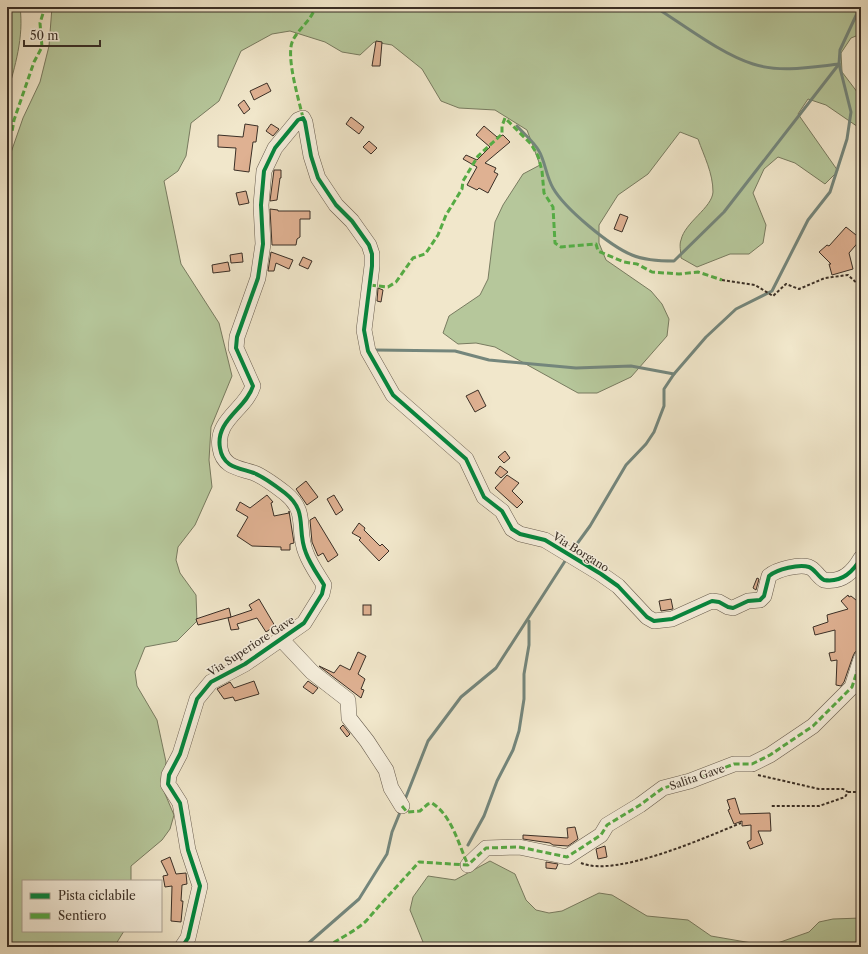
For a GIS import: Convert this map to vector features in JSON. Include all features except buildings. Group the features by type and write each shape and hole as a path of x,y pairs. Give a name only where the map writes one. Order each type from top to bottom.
{"street":[{"name":"Via Borgano","path":"303,118 307,128 314,168 318,178 336,205 352,221 369,245 372,254 370,285 364,330 368,351 393,395 466,459 484,497 502,511 512,529 520,534 545,540 601,574 618,586 648,617 654,621 672,618 712,601 719,602 730,608 736,607 748,601 758,600 763,598 769,576 777,572 807,567 812,569 822,579 830,580 849,575 861,558"},
{"name":"Via Superiore Gave","path":"182,947 188,938 200,886 188,850 180,803 168,784 169,775 180,754 197,700 211,682 245,664 304,623 322,594 324,585 306,553 301,534 301,515 294,502 284,492 254,474 237,470 226,461 220,449 220,433 228,418 250,396 253,386 236,348 237,337 258,278 263,244 260,205 264,171 275,148 296,122 303,118"},
{"path":"282,639 312,672 348,700 349,718 368,741 386,770 392,788 402,806"},
{"name":"Salita Gave","path":"567,857 601,835 608,826 663,788 690,781 734,764 752,764 770,755 812,726 852,687 861,659"},
{"path":"468,865 486,848 519,848 567,857"}],"path":[{"path":"722,280 758,286 772,296 786,284 799,289 826,278 848,275 861,287"},
{"path":"751,774 819,789 843,789 848,792 861,792"},
{"path":"771,806 819,806 845,797 848,792"},
{"path":"567,857 590,866 638,861 685,845 741,823"}],"green space":[{"path":"7,7 20,7 21,29 18,51 7,95"},
{"path":"52,7 861,7 861,34 851,38 841,53 842,72 861,97 861,129 826,105 808,99 798,114 838,171 825,184 795,163 778,157 764,169 753,193 766,225 763,243 749,254 730,254 697,267 681,258 680,244 683,233 708,204 712,198 713,192 710,171 698,139 680,132 648,174 618,195 599,225 599,243 606,260 651,291 662,304 669,319 667,336 631,377 597,393 578,393 495,347 476,343 458,344 443,333 449,316 480,295 488,279 495,222 503,205 523,174 540,165 527,130 495,110 459,108 441,101 422,69 392,45 374,42 360,55 342,52 325,42 290,31 272,34 241,51 219,101 191,123 186,156 178,171 164,181 181,264 219,323 232,376 211,427 209,460 212,487 195,525 178,547 176,560 180,573 196,595 197,621 177,641 145,647 135,672 137,686 157,720 166,762 163,789 174,815 170,829 162,840 131,866 131,880 22,880 22,932 123,932 114,947 7,947 7,164 23,118 40,82 49,46"},
{"path":"490,861 515,874 526,900 536,910 549,913 562,911 599,893 612,895 647,916 688,920 711,936 769,946 809,932 819,922 833,919 861,918 861,947 425,947 410,910 413,897 428,876 455,880"}],"waterway":[{"path":"655,7 728,53 753,64 763,67 785,69 839,64"},
{"path":"571,552 590,526 626,465 646,444 654,432 664,406 664,389 674,374 706,337 736,309 772,291 808,220 830,192 847,139 851,112 839,64 840,50 860,7"},
{"path":"517,126 537,148 543,159 553,188 559,197 577,216 612,244 632,255 647,259 674,261 724,212 839,64"},
{"path":"375,350 455,351 489,360 576,368 631,366 674,374"},
{"path":"404,802 428,741 461,697 496,668 567,558"},
{"path":"468,845 484,816 497,781 513,750 519,731 524,699 524,674 529,645 529,621"},
{"path":"304,947 359,899 387,854 392,832 401,810"}],"marked path":[{"path":"7,138 12,132 14,120 34,62 42,47 40,23 45,7"},
{"path":"303,118 292,67 291,47 293,40 311,16 315,7"},
{"path":"370,285 388,287 396,282 413,258 425,254 438,235 446,215 462,189 463,181 478,156 502,134 502,126 505,118 531,144 538,156 542,171 544,193 553,207 555,243 561,247 596,244 598,251 624,262 637,264 652,272 679,274 698,272 722,280"},
{"path":"326,947 364,923 419,862 468,865 486,848 519,847 567,857 601,835 607,825 640,805 663,788 690,781 734,764 752,764 770,755 813,726 852,687 861,659"},
{"path":"402,806 407,812 420,811 428,804 432,803 439,808 450,823 468,865"}],"cycle path":[{"path":"182,947 188,938 200,886 188,850 180,803 168,784 169,775 180,754 197,699 211,682 245,664 304,623 322,594 324,585 306,553 303,544 300,514 292,500 285,493 262,477 228,463 222,455 220,448 220,438 226,422 244,401 253,386 236,348 237,337 258,278 263,244 261,205 264,171 275,148 298,120 303,118 305,122 311,156 318,178 336,205 352,221 369,245 372,254 372,266 364,330 368,351 393,395 466,459 484,497 502,511 512,529 520,534 545,540 601,574 618,586 647,617 654,621 672,619 712,601 719,602 733,608 748,601 760,600 764,596 769,576 777,571 788,568 805,566 813,569 824,580 836,580 851,572 861,558"}]}
